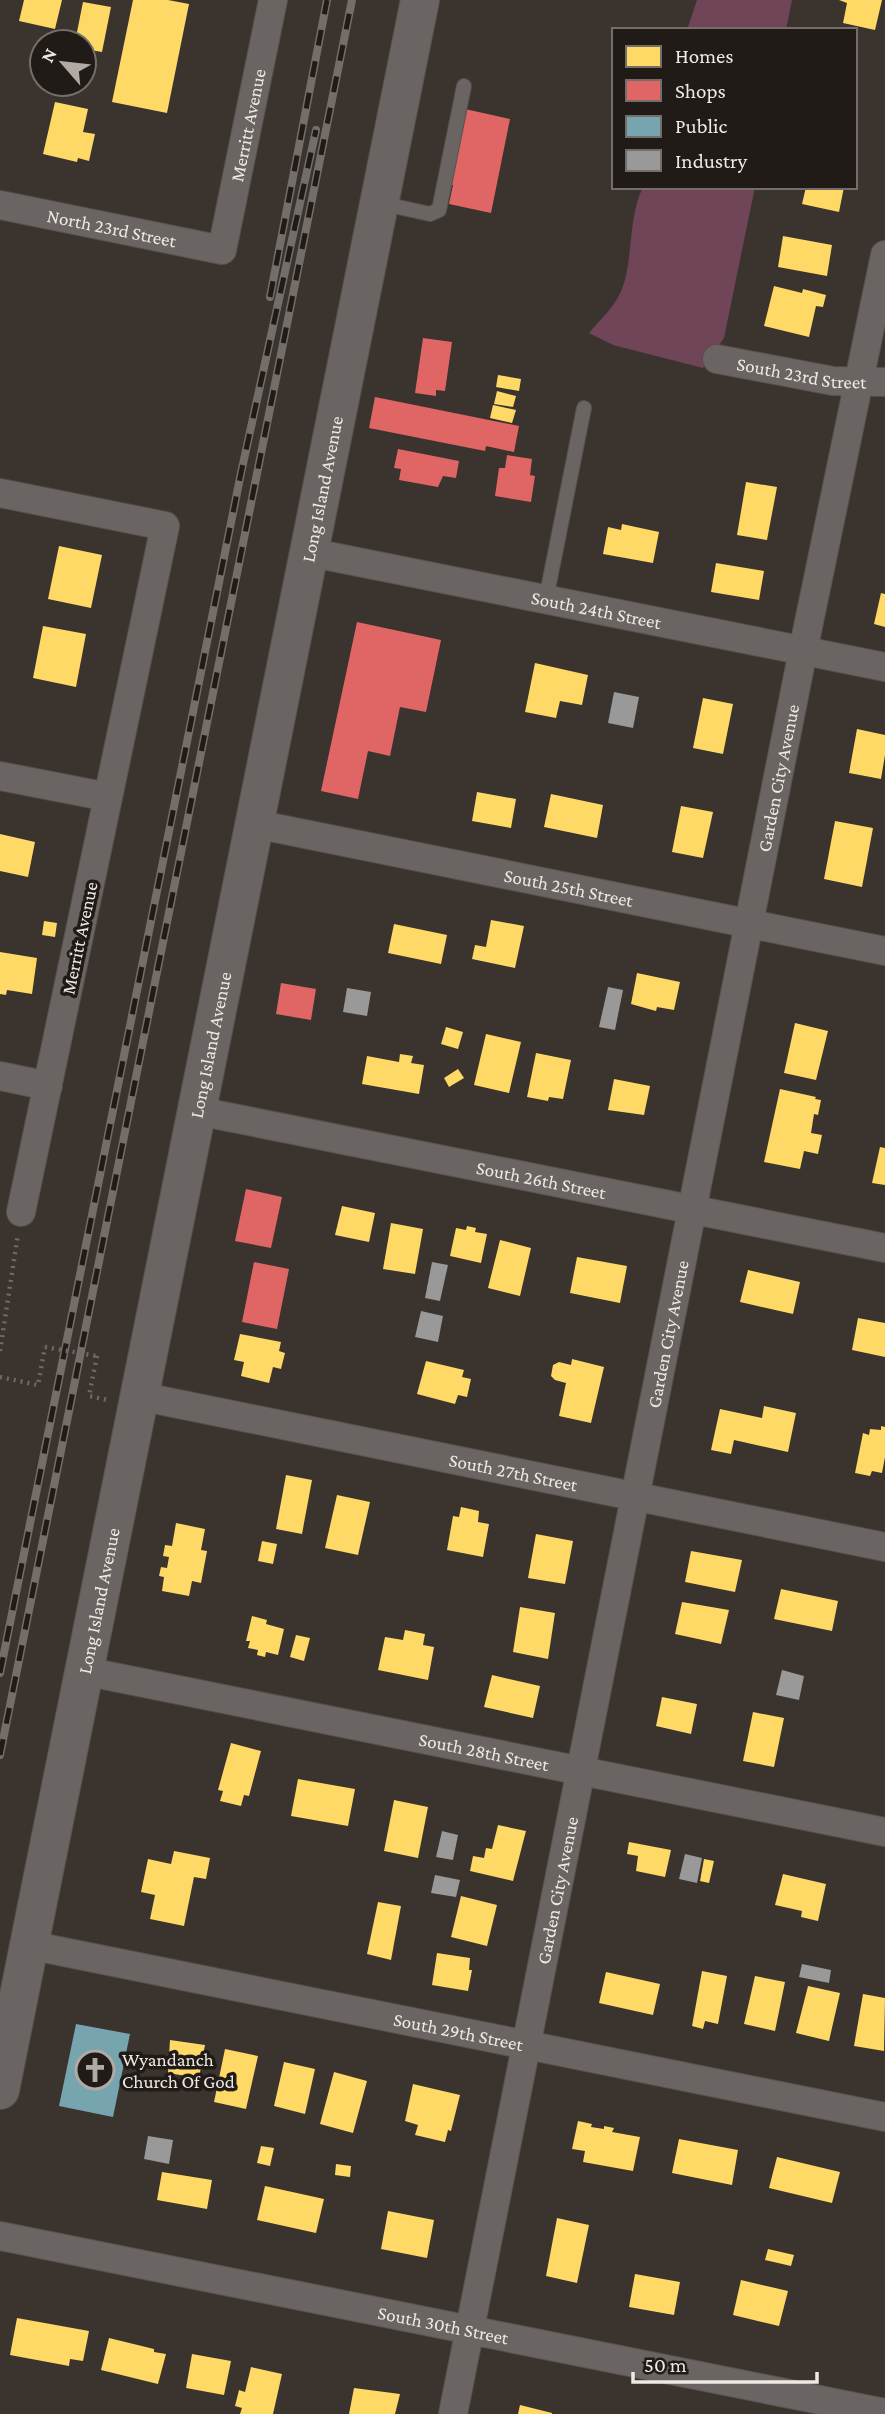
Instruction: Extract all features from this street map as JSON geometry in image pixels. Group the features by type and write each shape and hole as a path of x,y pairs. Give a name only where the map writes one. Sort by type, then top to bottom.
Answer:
{"street":[{"name":"Merritt Avenue","path":"222,250 273,0"},
{"name":"Long Island Avenue","path":"0,2090 84,1671 126,1398 198,1111 420,0"},
{"name":"North 23rd Street","path":"0,205 222,250"},
{"name":"Garden City Avenue","path":"453,2414 803,651 873,382 885,255"},
{"name":"South 23rd Street","path":"717,359 833,381 873,382"},
{"name":"Merritt Avenue","path":"0,493 165,526 22,1212"},
{"name":"South 24th Street","path":"308,551 885,667"},
{"path":"0,776 108,797"},
{"name":"South 25th Street","path":"255,824 885,951"},
{"path":"0,1076 48,1086"},
{"name":"South 26th Street","path":"198,1111 885,1248"},
{"name":"South 27th Street","path":"126,1398 885,1547"},
{"name":"South 28th Street","path":"84,1671 885,1832"},
{"name":"South 29th Street","path":"29,1945 885,2117"},
{"name":"South 30th Street","path":"0,2236 885,2413"}],"lane":[{"path":"379,203 430,214 439,210 464,86"},
{"path":"546,599 584,408"}],"path":[{"path":"0,1351 22,1212"},
{"path":"0,1377 38,1385 45,1347 97,1356 89,1396 126,1398"}],"shaded area":[{"path":"697,0 792,0 786,28 688,28"},
{"path":"642,189 755,189 724,338 703,368 613,345 589,333 614,303 623,287"}],"building: Homes":[{"path":"24,0 62,0 55,28 19,21"},
{"path":"133,0 168,0 189,4 167,113 112,102"},
{"path":"839,0 882,0 875,30 843,23 847,3"},
{"path":"83,2 111,7 102,52 98,51 98,28 78,28"},
{"path":"55,102 88,109 83,132 95,134 89,161 78,158 77,162 43,154"},
{"path":"806,189 844,189 839,212 802,204"},
{"path":"783,236 832,245 827,276 778,267"},
{"path":"774,286 802,293 803,289 826,295 823,307 816,306 809,337 764,326"},
{"path":"498,375 521,379 519,391 496,387"},
{"path":"497,391 516,396 513,407 494,404"},
{"path":"493,405 516,410 512,423 490,418"},
{"path":"746,482 777,487 767,540 737,535"},
{"path":"622,524 659,532 653,563 603,554 608,527 621,530"},
{"path":"59,546 102,555 91,608 48,599"},
{"path":"716,563 764,571 759,600 711,592"},
{"path":"881,593 885,594 885,627 874,624"},
{"path":"43,626 86,634 76,687 33,678"},
{"path":"535,663 588,675 582,705 560,701 556,718 525,712"},
{"path":"703,698 733,704 723,754 693,748"},
{"path":"857,729 885,735 881,779 849,773"},
{"path":"477,792 516,799 511,828 472,821"},
{"path":"551,794 603,805 597,838 544,827"},
{"path":"681,806 713,812 703,858 672,852"},
{"path":"835,821 873,828 862,887 824,879"},
{"path":"0,834 35,842 28,877 0,871"},
{"path":"491,920 524,926 515,968 472,959 475,945 486,947"},
{"path":"44,921 57,923 55,937 42,935"},
{"path":"394,924 447,935 441,964 388,953"},
{"path":"0,952 37,958 32,994 7,990 6,995 0,994"},
{"path":"637,973 680,982 674,1010 657,1007 656,1011 631,1004"},
{"path":"795,1023 828,1031 816,1080 784,1073"},
{"path":"446,1027 463,1032 458,1049 441,1044"},
{"path":"486,1034 521,1042 509,1093 474,1085"},
{"path":"536,1053 571,1060 563,1099 549,1097 548,1101 527,1097"},
{"path":"400,1054 413,1056 411,1063 424,1065 419,1094 362,1084 367,1056 399,1062"},
{"path":"458,1069 464,1078 449,1087 444,1078"},
{"path":"614,1079 650,1086 644,1115 608,1110"},
{"path":"780,1089 821,1100 818,1115 814,1114 811,1133 822,1135 818,1154 804,1151 800,1169 764,1162"},
{"path":"880,1147 885,1148 885,1185 872,1183"},
{"path":"342,1206 375,1213 369,1242 335,1235"},
{"path":"391,1223 423,1229 415,1274 383,1269"},
{"path":"467,1226 476,1228 475,1232 487,1234 481,1263 450,1256 456,1228 466,1230"},
{"path":"500,1240 531,1248 520,1296 488,1288"},
{"path":"577,1257 627,1266 620,1303 570,1293"},
{"path":"748,1270 800,1282 793,1314 740,1302"},
{"path":"858,1318 885,1323 885,1357 852,1350"},
{"path":"240,1334 281,1342 279,1351 285,1353 281,1369 273,1367 269,1383 241,1376 244,1362 234,1360"},
{"path":"572,1359 604,1367 591,1423 559,1416 566,1383 551,1376 553,1365 559,1362 571,1365"},
{"path":"426,1361 464,1370 462,1377 471,1379 467,1397 458,1395 455,1404 417,1394"},
{"path":"764,1406 796,1413 788,1452 734,1440 731,1454 711,1450 720,1409 762,1418"},
{"path":"881,1426 885,1427 882,1473 872,1471 870,1476 855,1473 863,1433 869,1435 870,1429 881,1430"},
{"path":"286,1475 312,1480 302,1534 276,1529"},
{"path":"337,1495 370,1502 358,1555 325,1548"},
{"path":"461,1507 479,1511 478,1522 489,1524 483,1557 447,1550 453,1516 459,1517"},
{"path":"176,1523 205,1529 201,1550 207,1551 201,1583 192,1581 189,1596 162,1591 164,1577 159,1576 161,1567 167,1568 169,1557 163,1556 165,1545 172,1546"},
{"path":"536,1534 573,1541 565,1584 528,1578"},
{"path":"262,1541 277,1544 273,1564 258,1561"},
{"path":"691,1551 742,1560 735,1592 685,1582"},
{"path":"781,1589 838,1601 832,1631 774,1619"},
{"path":"682,1602 729,1610 721,1644 675,1634"},
{"path":"520,1607 555,1613 548,1659 513,1652"},
{"path":"252,1616 267,1620 266,1624 284,1629 278,1655 266,1652 265,1657 257,1655 258,1650 248,1648 250,1641 246,1641"},
{"path":"405,1630 425,1634 423,1645 434,1647 428,1680 378,1670 385,1637 403,1640"},
{"path":"296,1635 310,1638 304,1661 290,1657"},
{"path":"492,1675 540,1686 533,1718 484,1707"},
{"path":"662,1697 697,1704 691,1734 656,1726"},
{"path":"753,1712 784,1718 774,1767 743,1761"},
{"path":"231,1743 261,1751 249,1796 244,1795 241,1806 220,1801 223,1791 218,1790"},
{"path":"298,1779 355,1789 348,1826 291,1816"},
{"path":"394,1800 428,1807 418,1858 384,1851"},
{"path":"498,1825 526,1831 513,1881 470,1871 473,1856 484,1858 486,1848 492,1849"},
{"path":"629,1842 671,1850 665,1877 636,1871 638,1856 627,1854"},
{"path":"174,1851 210,1858 206,1879 194,1877 184,1926 150,1919 155,1895 141,1892 148,1859 171,1864"},
{"path":"704,1859 714,1861 709,1883 700,1881"},
{"path":"783,1874 826,1884 818,1921 801,1917 802,1911 775,1905"},
{"path":"461,1896 497,1905 487,1946 451,1937"},
{"path":"378,1902 401,1906 391,1960 367,1954"},
{"path":"437,1953 470,1958 469,1970 472,1970 468,1991 432,1985"},
{"path":"702,1971 727,1976 718,2024 705,2021 703,2029 692,2026"},
{"path":"606,1972 660,1984 653,2015 599,2003"},
{"path":"755,1976 785,1982 775,2031 744,2024"},
{"path":"808,1986 840,1993 829,2041 796,2033"},
{"path":"863,1994 885,1998 884,2051 854,2046"},
{"path":"170,2040 205,2045 199,2078 168,2073"},
{"path":"225,2049 258,2056 246,2109 214,2102"},
{"path":"284,2062 315,2069 305,2114 274,2106"},
{"path":"334,2072 367,2081 353,2133 320,2124"},
{"path":"413,2084 460,2095 451,2131 448,2130 445,2142 415,2135 418,2125 405,2121"},
{"path":"578,2121 592,2124 591,2127 614,2128 612,2132 640,2137 633,2171 583,2162 585,2151 572,2149"},
{"path":"679,2139 738,2150 732,2185 672,2173"},
{"path":"261,2146 274,2148 270,2166 257,2163"},
{"path":"777,2157 840,2172 832,2203 769,2188"},
{"path":"336,2164 351,2166 350,2177 335,2175"},
{"path":"162,2172 212,2180 207,2209 157,2200"},
{"path":"265,2186 324,2199 316,2233 257,2220"},
{"path":"388,2211 434,2220 427,2258 381,2249"},
{"path":"557,2218 589,2225 577,2283 546,2276"},
{"path":"768,2249 794,2255 791,2266 765,2260"},
{"path":"635,2274 680,2282 674,2315 629,2307"},
{"path":"741,2280 788,2291 779,2326 733,2315"},
{"path":"17,2318 89,2331 83,2361 70,2359 69,2366 10,2355"},
{"path":"109,2338 166,2354 158,2384 101,2370"},
{"path":"192,2354 231,2361 224,2395 186,2388"},
{"path":"251,2367 282,2374 273,2414 240,2414 242,2408 235,2406 239,2390 245,2392"},
{"path":"354,2388 400,2394 395,2414 349,2414"},
{"path":"520,2405 552,2413 552,2414 518,2414"}],"building: Shops":[{"path":"465,109 510,119 491,213 449,204 453,185 450,185"},
{"path":"423,338 452,342 445,391 436,390 436,396 415,393"},
{"path":"375,397 519,426 514,452 486,446 485,451 369,428"},
{"path":"398,449 459,461 456,478 443,476 438,487 399,480 401,469 394,468"},
{"path":"507,455 532,459 530,475 535,476 531,502 495,496 499,468 505,468"},
{"path":"357,622 441,640 426,712 400,707 390,756 368,751 358,799 321,791"},
{"path":"281,983 316,989 311,1020 276,1014"},
{"path":"246,1189 282,1197 271,1248 235,1241"},
{"path":"254,1262 289,1269 277,1329 242,1322"}],"building: Public":[{"name":"Wyandanch Church Of God","path":"76,2024 130,2034 113,2117 59,2106"}],"building: Industry":[{"path":"614,692 639,697 633,728 608,723"},
{"path":"608,987 623,990 615,1030 599,1027"},
{"path":"347,988 371,992 367,1016 343,1012"},
{"path":"432,1262 448,1265 440,1301 425,1298"},
{"path":"421,1311 443,1316 438,1342 415,1337"},
{"path":"782,1670 804,1676 799,1700 776,1695"},
{"path":"442,1831 458,1835 453,1860 436,1857"},
{"path":"685,1854 702,1858 697,1883 679,1879"},
{"path":"435,1875 460,1880 456,1897 431,1893"},
{"path":"802,1964 831,1970 829,1983 799,1977"},
{"path":"148,2136 173,2140 169,2164 144,2159"}],"railway":[{"path":"270,297 327,0"},
{"path":"0,1755 352,0"},
{"path":"0,1673 241,473 316,130"}],"place":[{"name":"Wyandanch Church Of God","path":"95,2070"}]}
